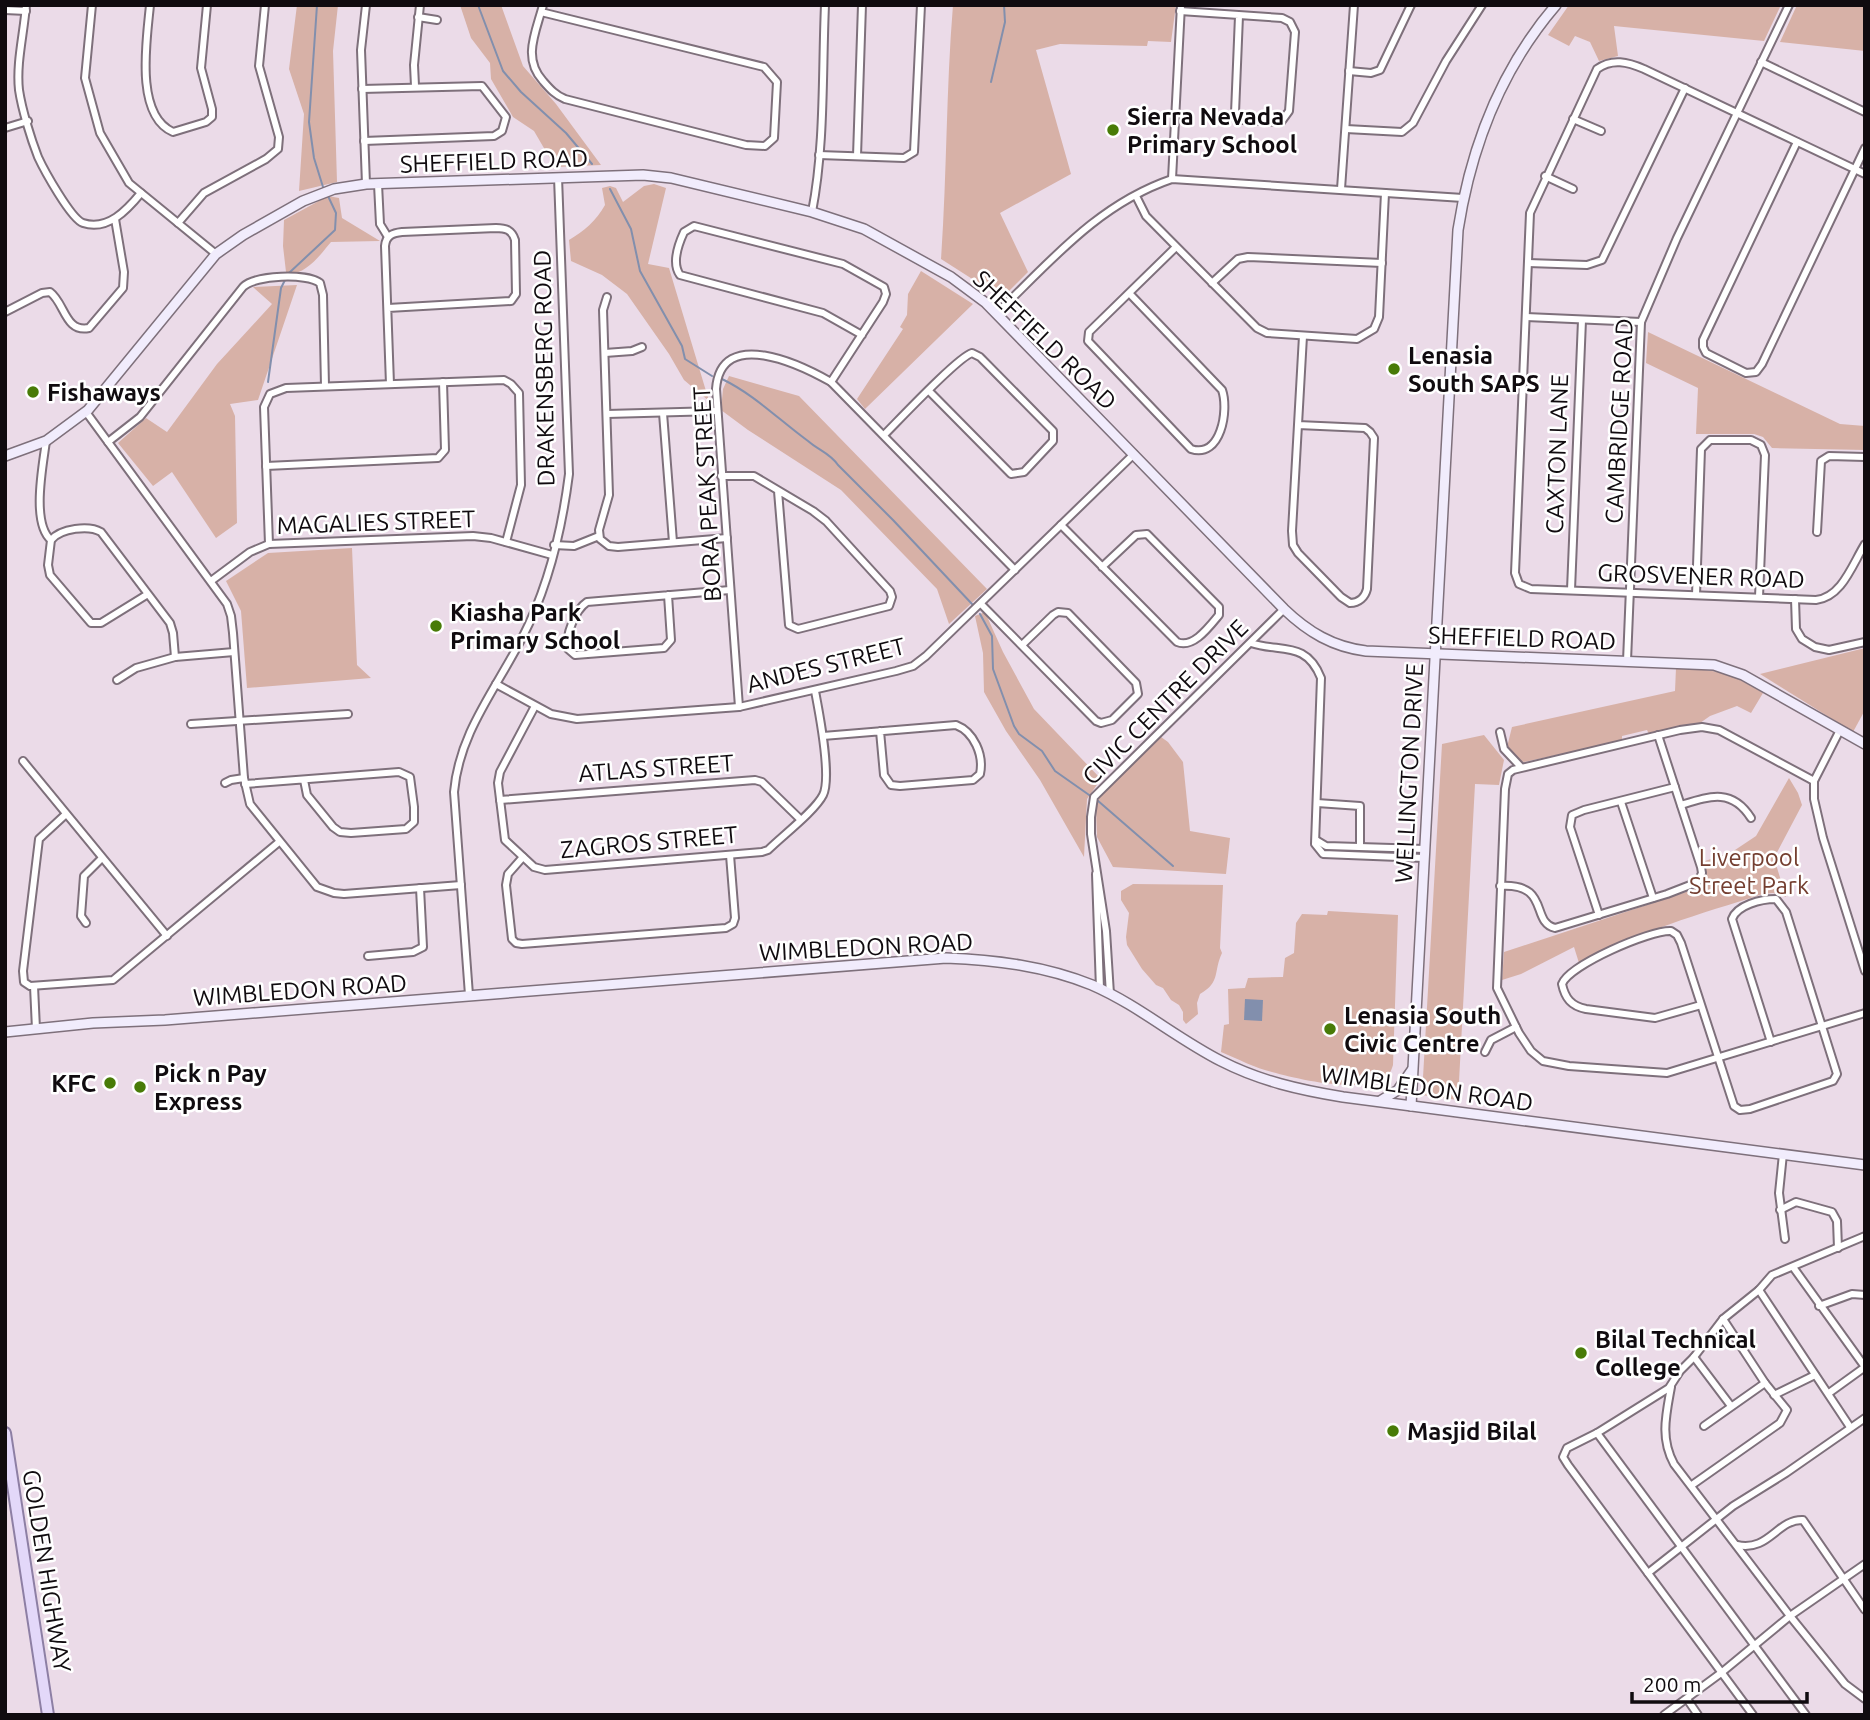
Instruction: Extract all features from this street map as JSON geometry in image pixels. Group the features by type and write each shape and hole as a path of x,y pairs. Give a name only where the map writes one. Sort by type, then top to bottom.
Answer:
{"main road":[{"name":"GOLDEN HIGHWAY","path":"5,1433 48,1715"}],"street":[{"path":"92,5 85,78 100,133 130,183 216,254"},
{"path":"150,5 145,79 157,116 163,126 173,132 206,122 212,115 201,68 207,5"},
{"path":"178,223 204,193 266,159 278,149 279,136 259,66 265,5"},
{"path":"366,5 361,50 366,184"},
{"path":"415,86 419,5"},
{"path":"812,212 817,187 825,5"},
{"path":"857,156 862,5"},
{"path":"819,155 904,158 912,155 915,149 921,5"},
{"path":"1341,190 1354,5"},
{"path":"1349,71 1371,73 1380,70 1411,5"},
{"path":"1346,129 1406,131 1482,5"},
{"name":"WELLINGTON DRIVE","path":"1411,1106 1456,252 1463,198 1478,143 1496,97 1527,43 1556,5"},
{"name":"CAMBRIDGE ROAD","path":"1626,661 1641,322 1667,260 1789,5"},
{"path":"5,10 26,8 19,84 39,159 75,217 87,223 115,219 124,213 141,193"},
{"path":"1172,179 1180,8 1239,16 1282,18 1290,22 1294,29 1289,111 1281,122 1243,120 1235,113 1239,16"},
{"path":"542,9 764,68 777,82 774,138 765,146 747,145 565,99 555,94 531,64 542,9"},
{"path":"418,17 437,20"},
{"path":"1761,62 1865,112"},
{"path":"1641,322 1526,317 1530,213 1597,69 1605,63 1632,64 1865,174"},
{"path":"362,89 482,86 506,117 502,131 486,138 364,141"},
{"path":"1528,263 1587,265 1602,260 1685,88"},
{"path":"1573,119 1601,131"},
{"path":"5,128 28,121"},
{"path":"1797,142 1703,340 1706,353 1751,374 1759,369 1865,148"},
{"name":"SHEFFIELD ROAD","path":"5,456 46,440 86,412 216,254 243,235 303,201 334,189 366,184 643,175 671,178 855,225 889,241 968,289 996,314 1284,609 1313,634 1335,644 1366,651 1689,663 1723,667 1743,675 1865,744"},
{"path":"1545,176 1573,189"},
{"name":"DRAKENSBERG ROAD","path":"469,996 454,792 457,765 464,742 533,615 565,506 569,474 558,177"},
{"path":"996,314 1098,217 1172,179 1463,198"},
{"path":"378,184 380,224 388,237"},
{"path":"1136,196 1143,212 1260,330 1267,333 1357,339 1374,329 1379,317 1385,193"},
{"path":"5,312 41,293 50,292 56,297 70,323 78,328 89,328 123,288 124,272 115,219"},
{"path":"831,382 863,335 883,302 886,294 884,287 843,264 694,226 684,232 676,263 676,270 680,275 826,314 863,335"},
{"path":"388,308 507,303 513,300 516,294 515,240 509,230 496,228 402,232 388,237 385,246 390,384"},
{"path":"1129,293 1222,390 1225,402 1222,429 1206,448 1199,451 1191,449 1088,343 1089,332 1176,247"},
{"path":"1212,283 1242,258 1382,263"},
{"path":"108,442 136,422 243,287 253,280 310,278 320,283 323,295 325,386"},
{"path":"607,297 603,310 609,495 600,536 603,542 610,546 727,538"},
{"name":"GROSVENER ROAD","path":"1526,317 1515,573 1523,587 1629,594 1816,600 1833,594 1865,544"},
{"name":"CAXTON LANE","path":"1571,590 1582,320"},
{"path":"1298,425 1365,428 1374,438 1367,589 1364,597 1357,601 1350,603 1341,597 1293,545 1298,425 1303,336"},
{"path":"605,353 632,351 642,347"},
{"name":"BORA PEAK STREET","path":"739,707 717,411 717,379 726,366 740,354 758,354 803,367 831,382 1015,570"},
{"path":"884,435 929,391 964,357 970,354 978,355 1053,431 1054,441 1024,472 1012,474 929,391"},
{"path":"269,544 264,407 270,394 280,389 325,386 504,380 513,385 519,393 521,485 506,542"},
{"path":"266,466 438,458 445,450 443,382"},
{"path":"607,414 717,411"},
{"path":"86,412 211,581 231,616 244,781 252,809 317,887 330,892 355,894 461,885"},
{"path":"663,413 673,542"},
{"path":"46,440 40,519 44,534 51,540"},
{"path":"1696,595 1702,449 1710,440 1751,440 1761,444 1765,455 1759,597"},
{"name":"ANDES STREET","path":"496,684 557,716 577,719 739,707 913,666 981,604 1134,454"},
{"path":"1817,532 1820,462 1829,456 1865,457"},
{"path":"722,476 754,476 827,521 890,591 892,597 889,606 801,629 794,629 789,625 778,491"},
{"path":"1061,525 1102,568 1180,644 1193,641 1219,615 1219,607 1147,534 1136,535 1102,568"},
{"path":"148,594 101,623 91,623 50,575 48,565 51,540 59,533 86,528 97,530 106,537 170,622 175,657"},
{"name":"MAGALIES STREET","path":"211,581 250,552 269,544 473,536 552,555"},
{"path":"554,545 574,546 600,536"},
{"path":"668,595 671,640 664,648 575,655 568,649 568,637 579,609 584,604 599,600 730,590"},
{"path":"1795,599 1796,629 1802,639 1815,647 1829,649 1865,642"},
{"path":"981,604 1099,723 1112,720 1138,694 1136,683 1068,614 1058,612 1053,615 1022,645"},
{"name":"CIVIC CENTRE DRIVE","path":"1100,989 1091,817 1094,797 1284,609"},
{"path":"1251,643 1297,650 1315,665 1320,674 1317,849 1323,854 1365,856 1424,854"},
{"path":"117,680 136,668 175,657 234,652"},
{"name":"ZAGROS STREET","path":"523,857 536,868 545,870 766,851 824,792 826,781 823,736 815,691"},
{"path":"536,706 500,772 505,841 523,857 508,874 506,886 512,939 516,943 726,928 733,924 735,918 730,855"},
{"path":"191,724 348,714"},
{"path":"823,736 880,731 960,726 967,730 981,756 980,774 973,780 891,785 884,775 880,731"},
{"path":"1814,781 1712,728 1691,727 1520,766 1508,774 1500,886 1496,982 1498,992 1516,1027 1537,1057 1543,1061 1562,1065 1667,1073 1865,1013"},
{"path":"1840,730 1814,781 1816,815 1865,971"},
{"path":"1500,732 1504,749 1520,766"},
{"path":"1500,886 1515,886 1530,892 1551,928 1560,928 1693,885 1701,878 1701,867 1658,735"},
{"path":"23,761 167,936"},
{"path":"226,783 231,780 304,779 399,772 407,774 411,781 414,822 406,829 351,834 340,832 307,795 304,779"},
{"name":"ATLAS STREET","path":"500,800 755,780 762,782 800,819"},
{"path":"1599,915 1569,821 1572,815 1675,787"},
{"path":"1681,805 1721,796 1744,808 1751,818"},
{"path":"1621,802 1653,898"},
{"path":"1317,803 1359,805 1365,856"},
{"path":"66,814 39,839 23,978 26,985 113,980 279,842"},
{"path":"1316,840 1326,846 1362,846 1424,854"},
{"path":"86,923 81,916 84,876 102,858"},
{"name":"CIVIC CENTRE DRIVE","path":"1096,873 1101,886 1105,920 1110,994"},
{"path":"368,956 413,953 423,947 420,888"},
{"path":"1700,1005 1655,1018 1597,1011 1573,1005 1564,993 1562,984 1565,977 1572,972 1612,951 1649,935 1671,930 1679,939 1734,1106 1745,1110 1835,1079 1837,1074 1823,1026 1784,907 1776,899 1767,899 1738,909 1732,919 1770,1042"},
{"name":"WIMBLEDON ROAD","path":"5,1032 946,958 991,960 1067,976 1100,989 1203,1051 1252,1075 1307,1091 1865,1164"},
{"path":"34,986 36,1030"},
{"path":"1485,1052 1491,1040 1516,1027"},
{"path":"1379,1101 1402,1086 1413,1068"},
{"path":"1783,1154 1779,1181 1785,1239"},
{"path":"1780,1210 1796,1202 1832,1212 1837,1221 1838,1248"},
{"path":"1865,1236 1772,1275 1759,1290 1723,1320 1680,1371 1671,1386 1664,1426 1666,1447 1674,1464 1845,1684 1865,1699"},
{"path":"1793,1267 1865,1367 1829,1393"},
{"path":"1759,1290 1850,1427"},
{"path":"1819,1306 1852,1294 1865,1295"},
{"path":"1692,1485 1742,1452 1783,1420 1787,1410 1765,1383 1723,1320"},
{"path":"1694,1357 1731,1406"},
{"path":"1774,1395 1815,1375"},
{"path":"1704,1426 1765,1383"},
{"path":"1671,1386 1597,1433 1573,1444 1563,1457 1753,1715"},
{"path":"1648,1573 1733,1506 1865,1418"},
{"path":"1597,1433 1805,1714"},
{"path":"1737,1545 1755,1546 1800,1519 1807,1523 1865,1610"},
{"path":"1664,1715 1721,1674 1790,1616 1865,1564"},
{"path":"1687,1699 1699,1715"}],"green space":[{"path":"297,5 338,5 333,51 337,182 299,191 304,114 289,69"},
{"path":"460,5 501,5 523,66 556,104 601,165 555,167 534,131 513,117 491,79 490,63 471,38"},
{"path":"953,5 1176,5 1171,42 1148,41 1147,46 1060,44 1036,50 1071,174 1000,213 1028,272 1002,298 941,259"},
{"path":"1569,5 1781,5 1764,41 1614,26 1618,56 1599,61 1590,42 1575,36 1569,46 1548,35"},
{"path":"1797,5 1865,5 1865,51 1780,42"},
{"path":"654,184 666,188 648,264 669,268 709,401 684,380 627,294 602,275 571,261 569,240 589,225 605,205 602,188 616,188 623,202 644,186"},
{"path":"328,196 339,198 342,218 380,241 331,242 307,267 288,274 283,246 284,220"},
{"path":"921,271 973,304 865,409 857,399 903,329 900,327 907,315 908,294"},
{"path":"297,285 258,400 230,404 235,416 237,523 216,538 172,472 153,486 118,443 146,418 167,432 217,364 272,304 253,287"},
{"path":"1648,332 1840,424 1865,426 1865,450 1772,448 1763,437 1754,434 1696,434 1698,388 1646,363"},
{"path":"729,376 799,396 987,589 949,624 937,589 841,490 721,410 723,389"},
{"path":"352,548 357,665 371,678 247,688 241,611 226,581 268,553"},
{"path":"985,612 1034,709 1101,779 1087,799 1084,857 1040,780 1006,731 984,692 983,653 975,616"},
{"path":"1865,648 1865,710 1853,732 1760,674"},
{"path":"1676,668 1722,673 1763,693 1751,713 1737,706 1710,716 1700,723 1649,734 1647,730 1622,736 1622,741 1524,762 1507,747 1512,727 1675,691"},
{"path":"1484,735 1504,760 1499,785 1475,784 1458,1100 1422,1095 1442,744"},
{"path":"1161,737 1183,762 1190,831 1230,838 1226,874 1113,867 1097,837 1096,810 1100,795"},
{"name":"Liverpool Street Park","path":"1789,778 1802,805 1774,858 1786,897 1773,893 1763,894 1646,933 1579,963 1574,947 1521,974 1502,980 1504,952 1695,889 1704,877 1702,862 1732,852 1756,836"},
{"path":"1133,884 1223,885 1222,953 1214,981 1200,994 1198,1014 1186,1024 1179,1005 1142,969 1127,945 1129,913 1121,900 1121,891"},
{"path":"1328,911 1398,915 1393,1065 1385,1078 1369,1084 1341,1085 1311,1081 1253,1066 1221,1052 1224,1025 1229,1024 1228,989 1245,988 1248,978 1283,977 1285,958 1294,953 1296,923 1302,914 1327,915"}],"water":[{"path":"1245,999 1263,1000 1262,1021 1244,1020"}],"waterway":[{"path":"317,5 309,122 314,158 323,187"},
{"path":"478,5 503,71 521,92 566,133 592,164"},
{"path":"991,82 1005,22 1004,5"},
{"path":"610,189 631,229 640,271 682,346 685,359 712,376"},
{"path":"289,273 335,230 336,213 328,196"},
{"path":"268,382 281,288 285,280"},
{"path":"722,379 756,400 831,457 972,604"},
{"path":"980,614 992,636 993,669 1014,726 1019,734 1042,751 1055,771 1092,797"},
{"path":"1097,800 1173,866"}],"place":[{"name":"Sierra Nevada Primary School","path":"1113,130"},
{"name":"Lenasia South SAPS","path":"1394,369"},
{"name":"Fishaways","path":"33,392"},
{"name":"Kiasha Park Primary School","path":"436,626"},
{"name":"Lenasia South Civic Centre","path":"1330,1029"},
{"name":"KFC","path":"110,1083"},
{"name":"Pick n Pay Express","path":"140,1087"},
{"name":"Bilal Technical College","path":"1581,1353"},
{"name":"Masjid Bilal","path":"1393,1431"}]}
